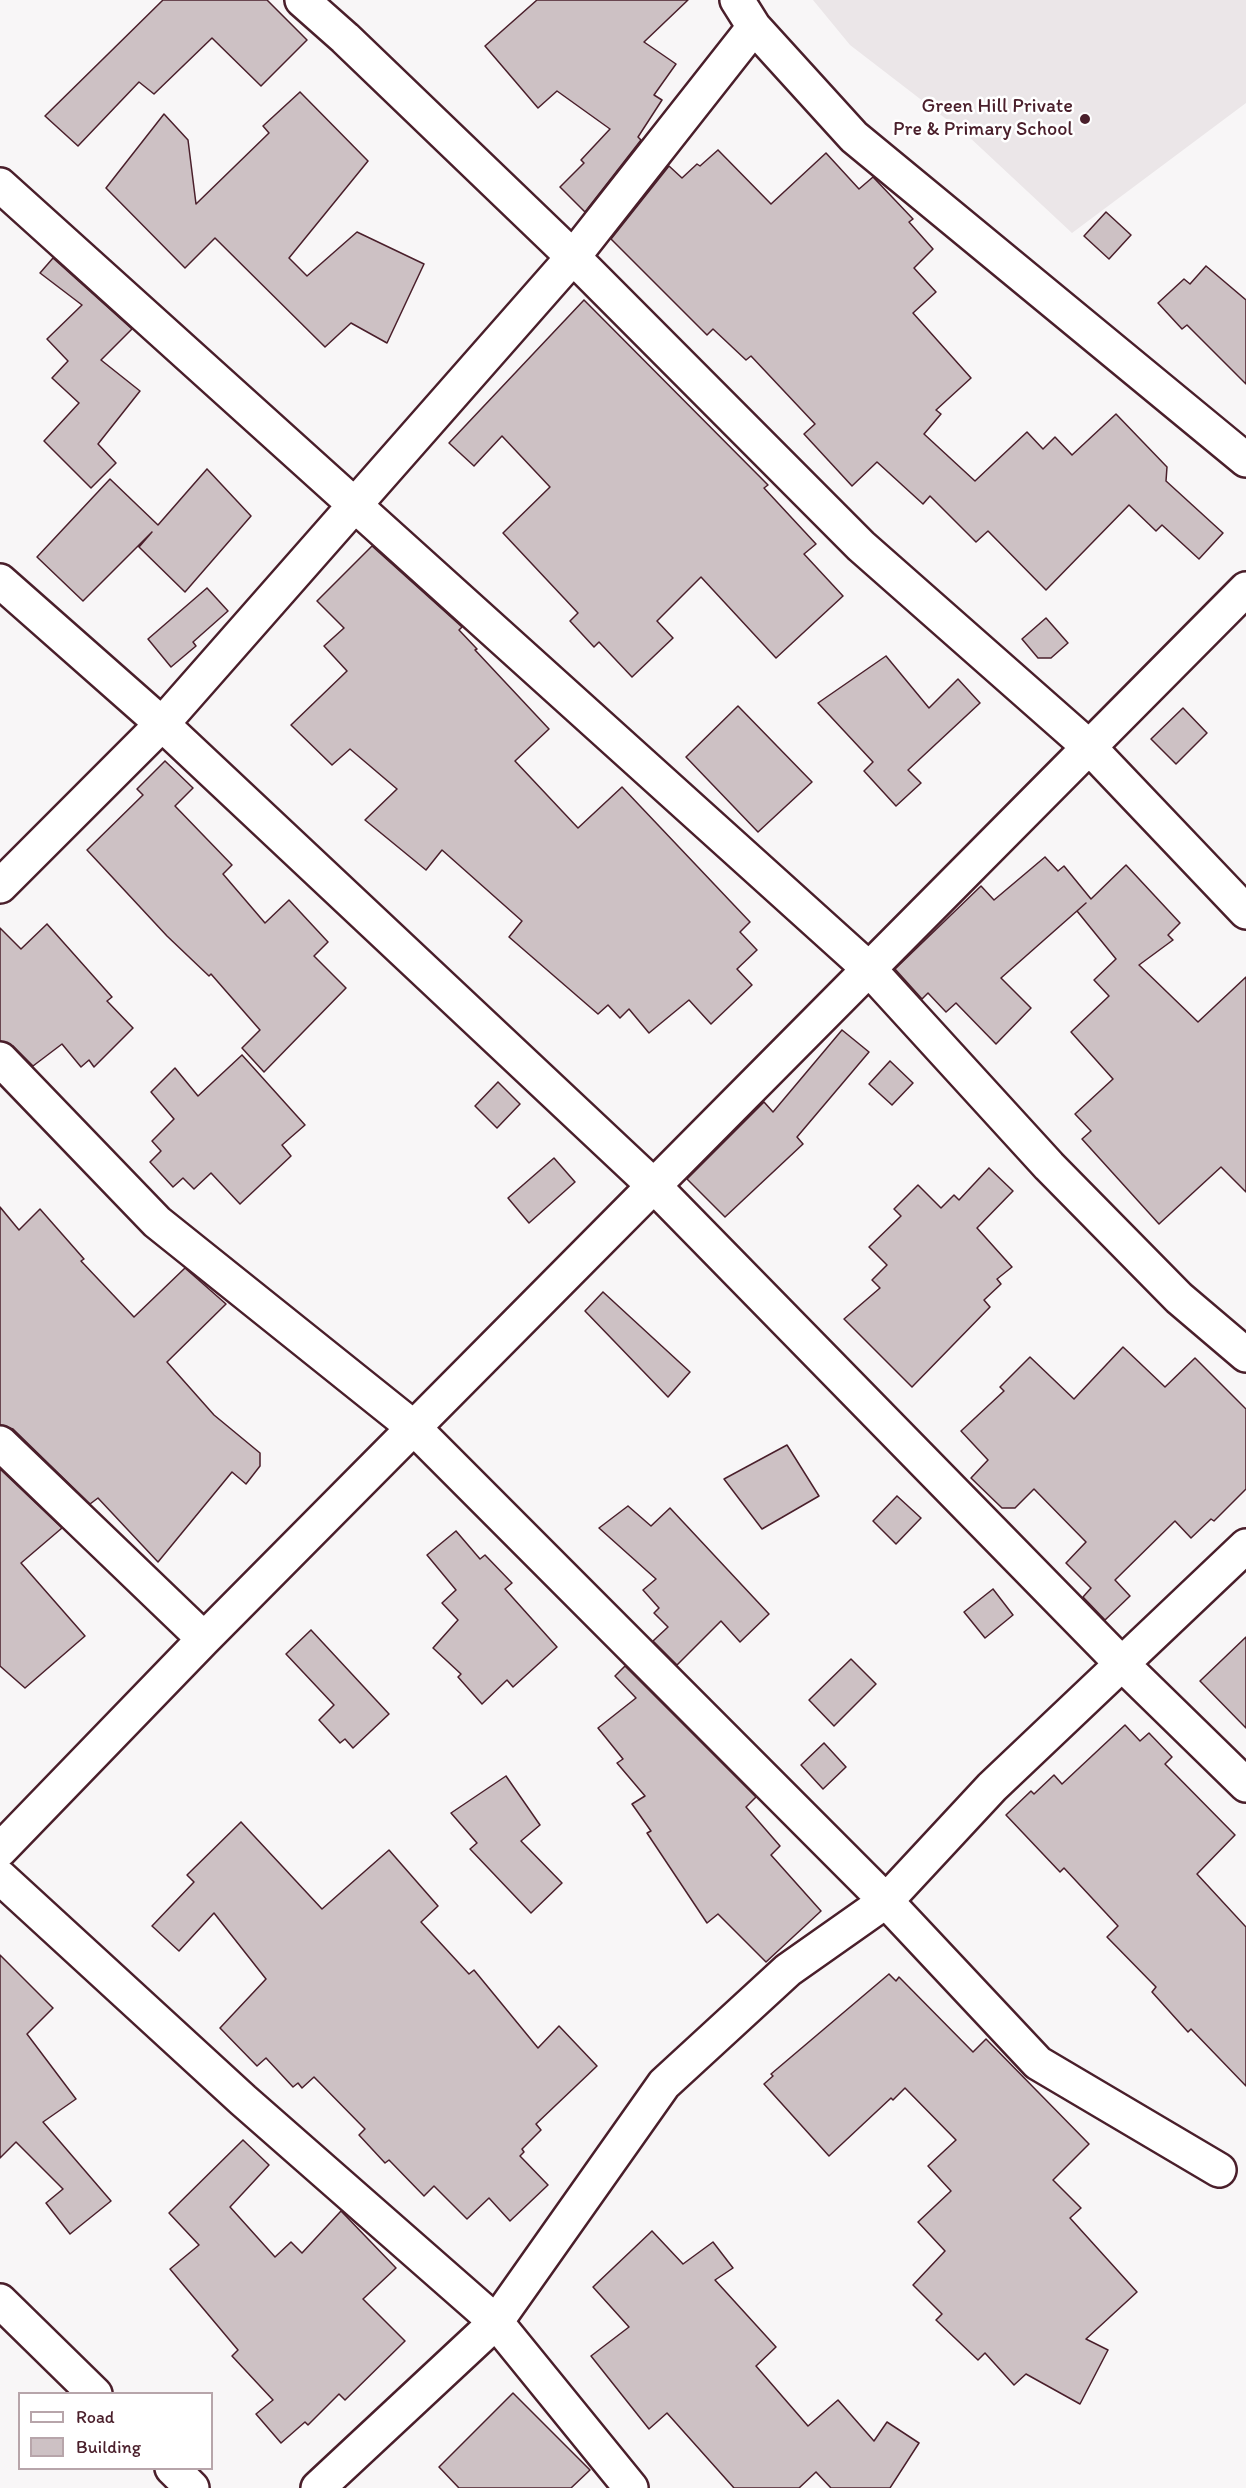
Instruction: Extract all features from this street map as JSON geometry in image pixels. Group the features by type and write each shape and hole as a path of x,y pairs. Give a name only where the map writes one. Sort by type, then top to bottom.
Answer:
{"street":[{"path":"303,0 573,257 861,546 1089,747 1246,912"},
{"path":"0,886 162,724 573,257 746,13 854,137 1246,460"},
{"path":"0,185 869,969 1049,1166 1179,1298 1246,1355"},
{"path":"0,581 162,724 654,1186 1121,1663 1246,1785"},
{"path":"0,1850 413,1427 1246,589"},
{"path":"0,1059 157,1222 413,1427 886,1900 1038,2063 1219,2169"},
{"path":"0,1443 204,1639"},
{"path":"318,2488 496,2322 664,2084 788,1970 886,1900 992,1787 1246,1546"},
{"path":"0,1877 243,2100 496,2322 631,2488"},
{"path":"0,2301 93,2392"},
{"path":"173,2470 192,2488"}],"shaded area":[{"name":"Green Hill Private Pre & Primary School","path":"813,0 1246,0 1246,103 1072,233 967,135 850,45"}],"building":[{"path":"163,0 267,0 307,40 261,86 212,38 154,94 139,82 78,146 45,116"},
{"path":"537,0 688,0 644,42 676,64 654,95 662,100 638,137 641,140 585,212 560,187 584,163 581,160 610,129 557,91 538,108 485,46"},
{"path":"300,92 368,161 289,258 307,276 357,232 424,264 387,343 351,323 325,347 215,238 185,268 106,188 164,114 188,140 196,204 269,133 263,126"},
{"path":"718,150 771,204 826,153 859,189 873,177 913,219 909,222 933,249 914,268 936,292 913,313 971,378 936,410 941,414 924,434 975,481 1027,432 1043,449 1055,437 1072,455 1116,414 1167,467 1166,481 1223,533 1199,559 1162,525 1156,531 1129,505 1046,590 988,531 976,542 930,496 923,504 877,462 852,486 804,434 815,424 751,356 746,360 713,329 707,335 611,239 669,166 682,178 697,164 700,166"},
{"path":"1106,212 1131,235 1109,259 1084,236"},
{"path":"53,258 132,329 101,360 140,391 98,444 116,463 91,488 44,441 79,403 52,378 68,361 47,339 82,305 40,273"},
{"path":"1206,266 1246,300 1246,384 1187,325 1182,329 1158,303 1184,279 1190,284"},
{"path":"584,300 768,485 764,488 816,544 804,554 843,596 776,658 701,577 657,621 673,638 632,677 599,642 594,647 570,621 578,613 503,533 550,487 502,436 474,466 449,443"},
{"path":"207,469 251,516 185,592 139,547 152,532 83,601 37,557 110,479 158,525"},
{"path":"372,546 462,627 459,630 477,649 475,650 549,729 515,761 578,828 622,787 750,922 740,932 757,950 737,969 752,985 711,1024 689,1000 649,1033 629,1009 620,1018 608,1005 598,1014 509,937 522,921 442,850 426,870 365,820 397,789 350,749 332,765 291,725 347,671 324,646 344,628 317,601"},
{"path":"207,588 228,611 193,642 196,646 171,667 148,639"},
{"path":"1046,618 1068,643 1051,658 1038,658 1022,639"},
{"path":"886,656 929,708 958,679 980,703 908,770 921,783 896,806 864,771 873,762 818,703"},
{"path":"738,706 812,782 758,832 686,757"},
{"path":"1183,708 1207,733 1176,764 1151,739"},
{"path":"165,761 193,788 175,806 232,865 223,874 265,923 289,900 328,942 314,956 346,988 264,1072 242,1048 260,1030 211,974 209,976 167,936 87,850 143,795 137,789"},
{"path":"1045,857 1058,871 1064,866 1091,899 1126,865 1180,923 1168,935 1173,940 1139,965 1198,1022 1246,977 1246,1192 1221,1167 1159,1224 1082,1139 1091,1131 1075,1114 1113,1079 1071,1032 1109,996 1094,980 1116,959 1077,911 1086,903 1001,978 1031,1008 996,1044 956,1003 946,1012 928,993 922,999 895,969 981,886 994,900"},
{"path":"47,924 112,997 107,1001 133,1028 94,1067 89,1060 81,1067 62,1044 33,1066 13,1046 0,1041 0,928 21,949"},
{"path":"842,1030 869,1052 797,1137 803,1144 725,1217 687,1179 764,1102 773,1112"},
{"path":"242,1055 305,1125 282,1145 291,1156 240,1204 211,1173 194,1189 183,1178 173,1187 150,1162 161,1151 152,1141 174,1119 151,1092 175,1068 198,1096"},
{"path":"890,1061 913,1083 892,1105 869,1084"},
{"path":"498,1082 520,1104 497,1128 475,1106"},
{"path":"554,1158 575,1182 529,1223 508,1198"},
{"path":"989,1168 1013,1191 977,1228 1012,1267 997,1279 1001,1284 984,1300 990,1307 912,1387 844,1319 880,1288 872,1280 887,1265 869,1247 901,1216 894,1209 918,1185 941,1208 954,1195 959,1200"},
{"path":"0,1207 19,1230 40,1209 84,1259 81,1261 134,1317 185,1268 226,1304 167,1362 214,1415 260,1453 260,1466 246,1484 232,1472 158,1562 98,1498 90,1504 13,1429 0,1425"},
{"path":"603,1292 690,1372 668,1397 585,1311"},
{"path":"1123,1347 1165,1387 1195,1358 1246,1409 1246,1489 1214,1521 1211,1519 1191,1538 1175,1521 1115,1580 1130,1596 1105,1620 1083,1597 1091,1588 1066,1563 1086,1542 1034,1489 1015,1508 1002,1508 971,1478 988,1460 961,1431 1004,1391 1000,1387 1030,1357 1074,1399"},
{"path":"787,1445 819,1496 762,1529 724,1479"},
{"path":"0,1469 62,1528 21,1563 85,1636 25,1688 0,1666"},
{"path":"897,1496 921,1518 896,1544 873,1521"},
{"path":"628,1506 651,1526 670,1508 769,1614 740,1642 721,1621 677,1665 653,1641 668,1627 654,1613 659,1608 643,1590 656,1579 599,1528"},
{"path":"456,1531 480,1559 485,1555 512,1583 505,1589 557,1647 513,1687 507,1680 482,1704 458,1677 461,1674 433,1648 458,1620 442,1603 456,1590 427,1555"},
{"path":"993,1589 1013,1615 985,1638 964,1612"},
{"path":"311,1630 389,1714 353,1748 345,1739 340,1743 319,1720 334,1705 286,1654"},
{"path":"1246,1637 1246,1728 1200,1681"},
{"path":"851,1659 876,1684 834,1726 809,1700"},
{"path":"625,1666 756,1797 746,1807 780,1846 771,1855 821,1911 766,1962 718,1914 707,1923 647,1833 651,1831 632,1804 645,1796 617,1763 623,1759 598,1728 636,1698 615,1676"},
{"path":"1125,1725 1140,1741 1149,1733 1172,1757 1165,1764 1235,1835 1197,1874 1246,1927 1246,2086 1191,2029 1188,2032 1152,1992 1156,1987 1107,1937 1118,1926 1064,1868 1060,1872 1006,1815 1031,1791 1034,1794 1054,1775 1062,1784"},
{"path":"824,1743 846,1767 823,1789 801,1765"},
{"path":"506,1776 540,1825 521,1841 562,1883 531,1913 470,1849 477,1843 451,1813"},
{"path":"241,1822 322,1909 389,1850 438,1906 421,1922 469,1974 474,1970 538,2048 559,2026 597,2066 536,2124 541,2130 522,2149 524,2152 520,2156 548,2185 510,2221 489,2198 467,2219 434,2186 424,2196 389,2160 385,2163 359,2135 365,2129 314,2077 302,2088 298,2083 293,2087 266,2058 257,2066 220,2028 266,1979 214,1913 179,1951 152,1926 194,1882 187,1875"},
{"path":"0,1955 53,2008 27,2034 76,2099 43,2122 111,2201 70,2234 46,2203 63,2189 16,2142 0,2158"},
{"path":"889,1974 896,1981 899,1977 973,2052 986,2039 1089,2144 1053,2180 1081,2208 1070,2218 1137,2292 1086,2339 1108,2350 1080,2404 1026,2374 1014,2385 985,2353 978,2360 936,2320 942,2314 913,2285 945,2251 918,2222 951,2191 928,2166 956,2140 905,2088 893,2100 891,2098 829,2156 764,2084 773,2076 771,2074"},
{"path":"243,2140 269,2165 230,2207 275,2257 291,2242 302,2253 341,2211 396,2268 363,2299 405,2341 345,2400 339,2394 308,2425 305,2422 281,2443 256,2414 273,2400 232,2356 238,2350 170,2269 199,2245 169,2213"},
{"path":"652,2231 683,2264 713,2242 733,2268 715,2280 776,2347 756,2366 808,2426 838,2400 874,2441 887,2422 919,2443 890,2488 831,2488 816,2472 799,2488 734,2488 667,2413 649,2429 591,2356 629,2327 593,2287"},
{"path":"513,2393 590,2470 571,2488 459,2488 439,2467"}],"place":[{"name":"Green Hill Private Pre & Primary School","path":"1085,119"}]}
